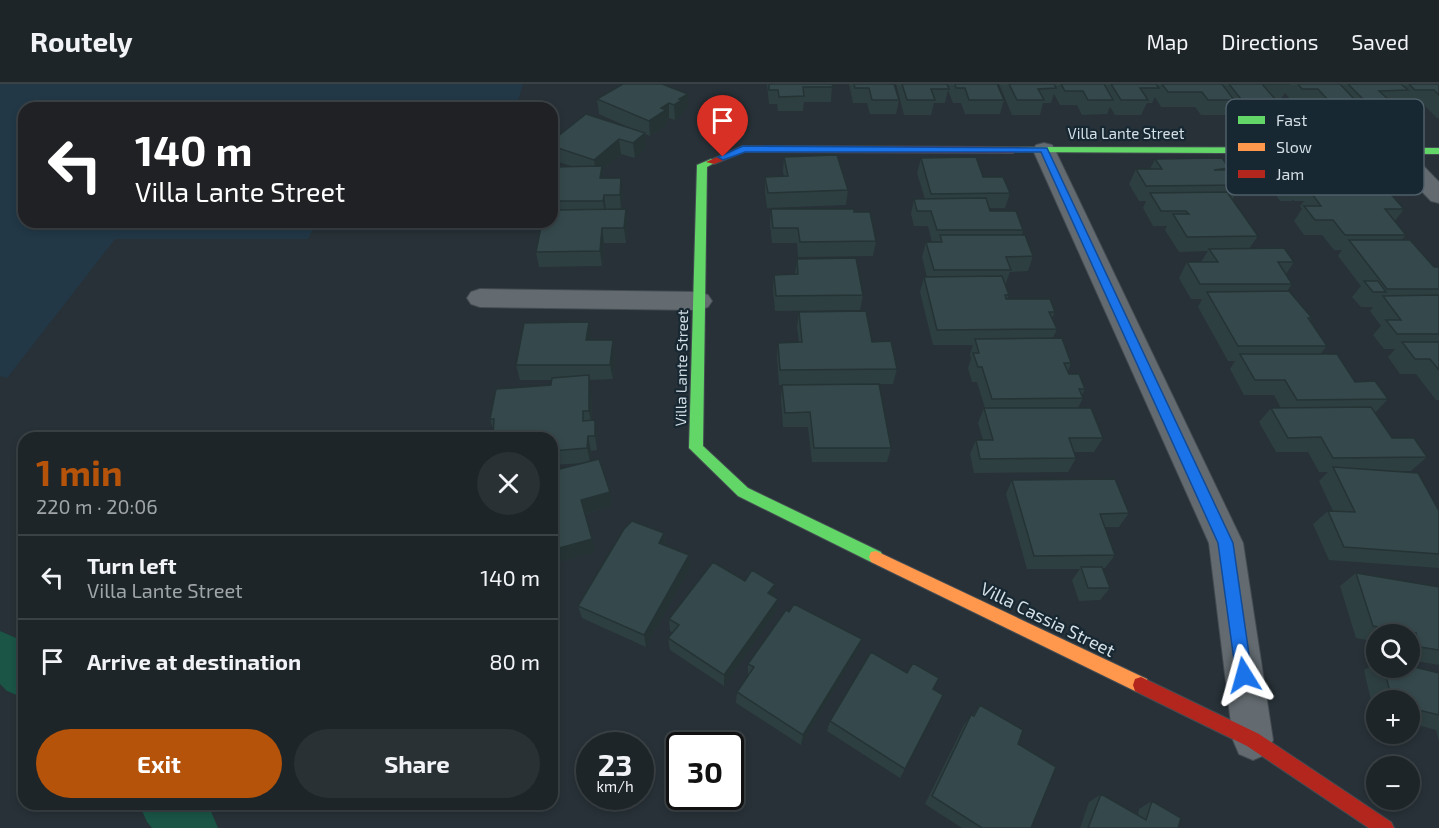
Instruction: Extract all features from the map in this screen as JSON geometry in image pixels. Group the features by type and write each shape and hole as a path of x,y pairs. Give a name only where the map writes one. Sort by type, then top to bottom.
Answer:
{"street":[{"name":"Villa Lante Street","path":"696,448 702,165 743,149 1226,151"},
{"path":"1044,150 1226,543 1253,741"},
{"path":"1424,180 1439,196"},
{"path":"480,298 699,300"},
{"name":"Villa Cassia Street","path":"696,448 743,492 1253,741 1385,828"}],"shaded area":[{"path":"0,84 523,84 518,102 18,102 18,228 314,228 308,239 115,239 7,378 0,376"}],"building":[{"path":"623,84 662,84 688,94 674,105 669,103 661,108 666,110 649,121 597,99"},
{"path":"769,84 832,84 833,87 803,87 804,96 779,97 778,90 769,90"},
{"path":"854,84 894,84 899,100 872,100 869,88 855,88"},
{"path":"902,84 947,84 949,89 931,89 935,100 907,100"},
{"path":"955,84 997,84 1004,100 969,100 965,88 956,88"},
{"path":"1009,84 1054,84 1056,88 1038,89 1044,100 1017,100"},
{"path":"1061,84 1104,84 1113,100 1088,100 1083,91 1065,91"},
{"path":"1111,84 1156,84 1159,88 1140,88 1148,100 1121,100"},
{"path":"1162,84 1222,84 1233,99 1208,100 1202,92 1168,92"},
{"path":"1229,84 1262,84 1275,99 1241,99"},
{"path":"1298,84 1340,84 1354,99 1327,99 1318,89 1302,89"},
{"path":"1348,84 1401,84 1408,90 1379,91 1388,99 1363,99"},
{"path":"1409,84 1439,84 1439,95 1434,90 1415,90"},
{"path":"586,114 645,133 633,143 619,139 594,160 558,148 558,136"},
{"path":"837,155 848,190 768,193 765,177 788,176 784,157"},
{"path":"976,157 983,177 1003,177 1010,193 931,194 921,158"},
{"path":"1222,158 1226,168 1214,170 1226,170 1226,185 1146,186 1136,169 1162,169 1155,159"},
{"path":"602,166 600,178 621,178 620,195 604,195 603,201 558,201 558,167"},
{"path":"1226,192 1258,236 1187,237 1173,214 1189,214 1186,211 1161,211 1150,193"},
{"path":"1313,195 1392,195 1404,209 1385,209 1406,235 1345,235 1333,220 1315,220 1304,206 1321,206"},
{"path":"986,198 990,211 1016,211 1023,230 937,230 931,211 917,211 914,199"},
{"path":"626,209 624,228 602,228 600,251 536,252 541,228 558,228 558,210"},
{"path":"771,209 854,209 854,212 870,212 876,241 800,242 798,228 773,228"},
{"path":"940,235 1025,235 1033,256 1006,257 1011,270 934,270 926,242 942,242"},
{"path":"1349,240 1410,240 1434,267 1439,267 1439,289 1387,289"},
{"path":"1284,248 1294,262 1278,262 1292,284 1200,284 1187,262 1218,262 1209,249"},
{"path":"856,258 863,295 776,296 774,275 798,274 797,259"},
{"path":"1002,276 1009,295 1005,295 1006,299 1050,299 1055,312 1049,312 1057,329 937,330 924,277"},
{"path":"1364,281 1378,281 1386,292 1373,292"},
{"path":"1289,291 1312,318 1308,318 1327,346 1238,346 1207,292"},
{"path":"1439,295 1439,334 1397,334 1386,320 1401,320 1383,296"},
{"path":"866,311 872,342 891,341 897,369 780,370 778,343 802,342 799,312"},
{"path":"589,322 586,340 613,340 610,365 516,365 524,323"},
{"path":"1062,338 1071,363 1064,363 1069,374 1079,374 1085,389 1079,389 1083,398 992,399 982,367 978,367 973,353 979,353 975,339"},
{"path":"1402,342 1439,342 1439,370 1430,359 1415,359"},
{"path":"1240,354 1337,354 1355,382 1375,381 1388,399 1297,400 1285,380 1255,380"},
{"path":"589,375 589,411 583,411 583,421 595,420 595,436 588,436 587,448 558,450 558,432 493,432 494,419 490,419 496,389 551,385 552,378"},
{"path":"879,384 891,448 814,448 810,412 785,413 782,385"},
{"path":"1371,407 1392,438 1414,438 1427,457 1333,458 1321,437 1288,438 1271,408"},
{"path":"984,408 1091,408 1103,438 1069,438 1076,458 980,459 976,440 993,440"},
{"path":"599,459 610,492 581,500 592,539 558,548 558,469"},
{"path":"1333,467 1418,473 1439,511 1439,554 1344,547 1328,511 1355,512"},
{"path":"1115,479 1129,513 1100,514 1115,555 1034,556 1012,480"},
{"path":"632,521 664,533 659,543 689,555 644,635 578,606 624,529"},
{"path":"713,562 745,581 752,570 775,584 768,593 778,599 724,675 668,638 679,625 669,619"},
{"path":"1081,567 1102,567 1110,588 1088,588"},
{"path":"1356,573 1439,587 1439,650 1420,647 1420,624 1372,624"},
{"path":"794,604 862,639 803,735 737,692 754,667 748,664 786,610 789,612"},
{"path":"871,652 907,673 913,663 939,678 933,689 943,695 905,769 830,721"},
{"path":"1420,668 1439,673 1439,715 1420,710 1420,690 1390,690 1386,678 1420,678"},
{"path":"980,705 1023,730 1018,744 1056,767 1031,828 982,828 932,796 971,715 974,716"},
{"path":"1101,794 1146,820 1152,801 1181,818 1178,828 1088,828"}],"waterway":[{"path":"0,653 18,670"},
{"path":"172,810 191,828"}],"traffic: fast":[{"path":"1013,150 1226,150"},
{"path":"1424,151 1439,151"},
{"path":"711,162 702,165 696,448 743,492 876,557"}],"traffic: slow":[{"path":"876,557 1141,685"}],"traffic: jam":[{"path":"711,162 743,149 1013,150"},
{"path":"1141,685 1253,740 1385,828"}],"route":[{"path":"723,157 743,149 1044,150 1226,543 1244,675"}]}
